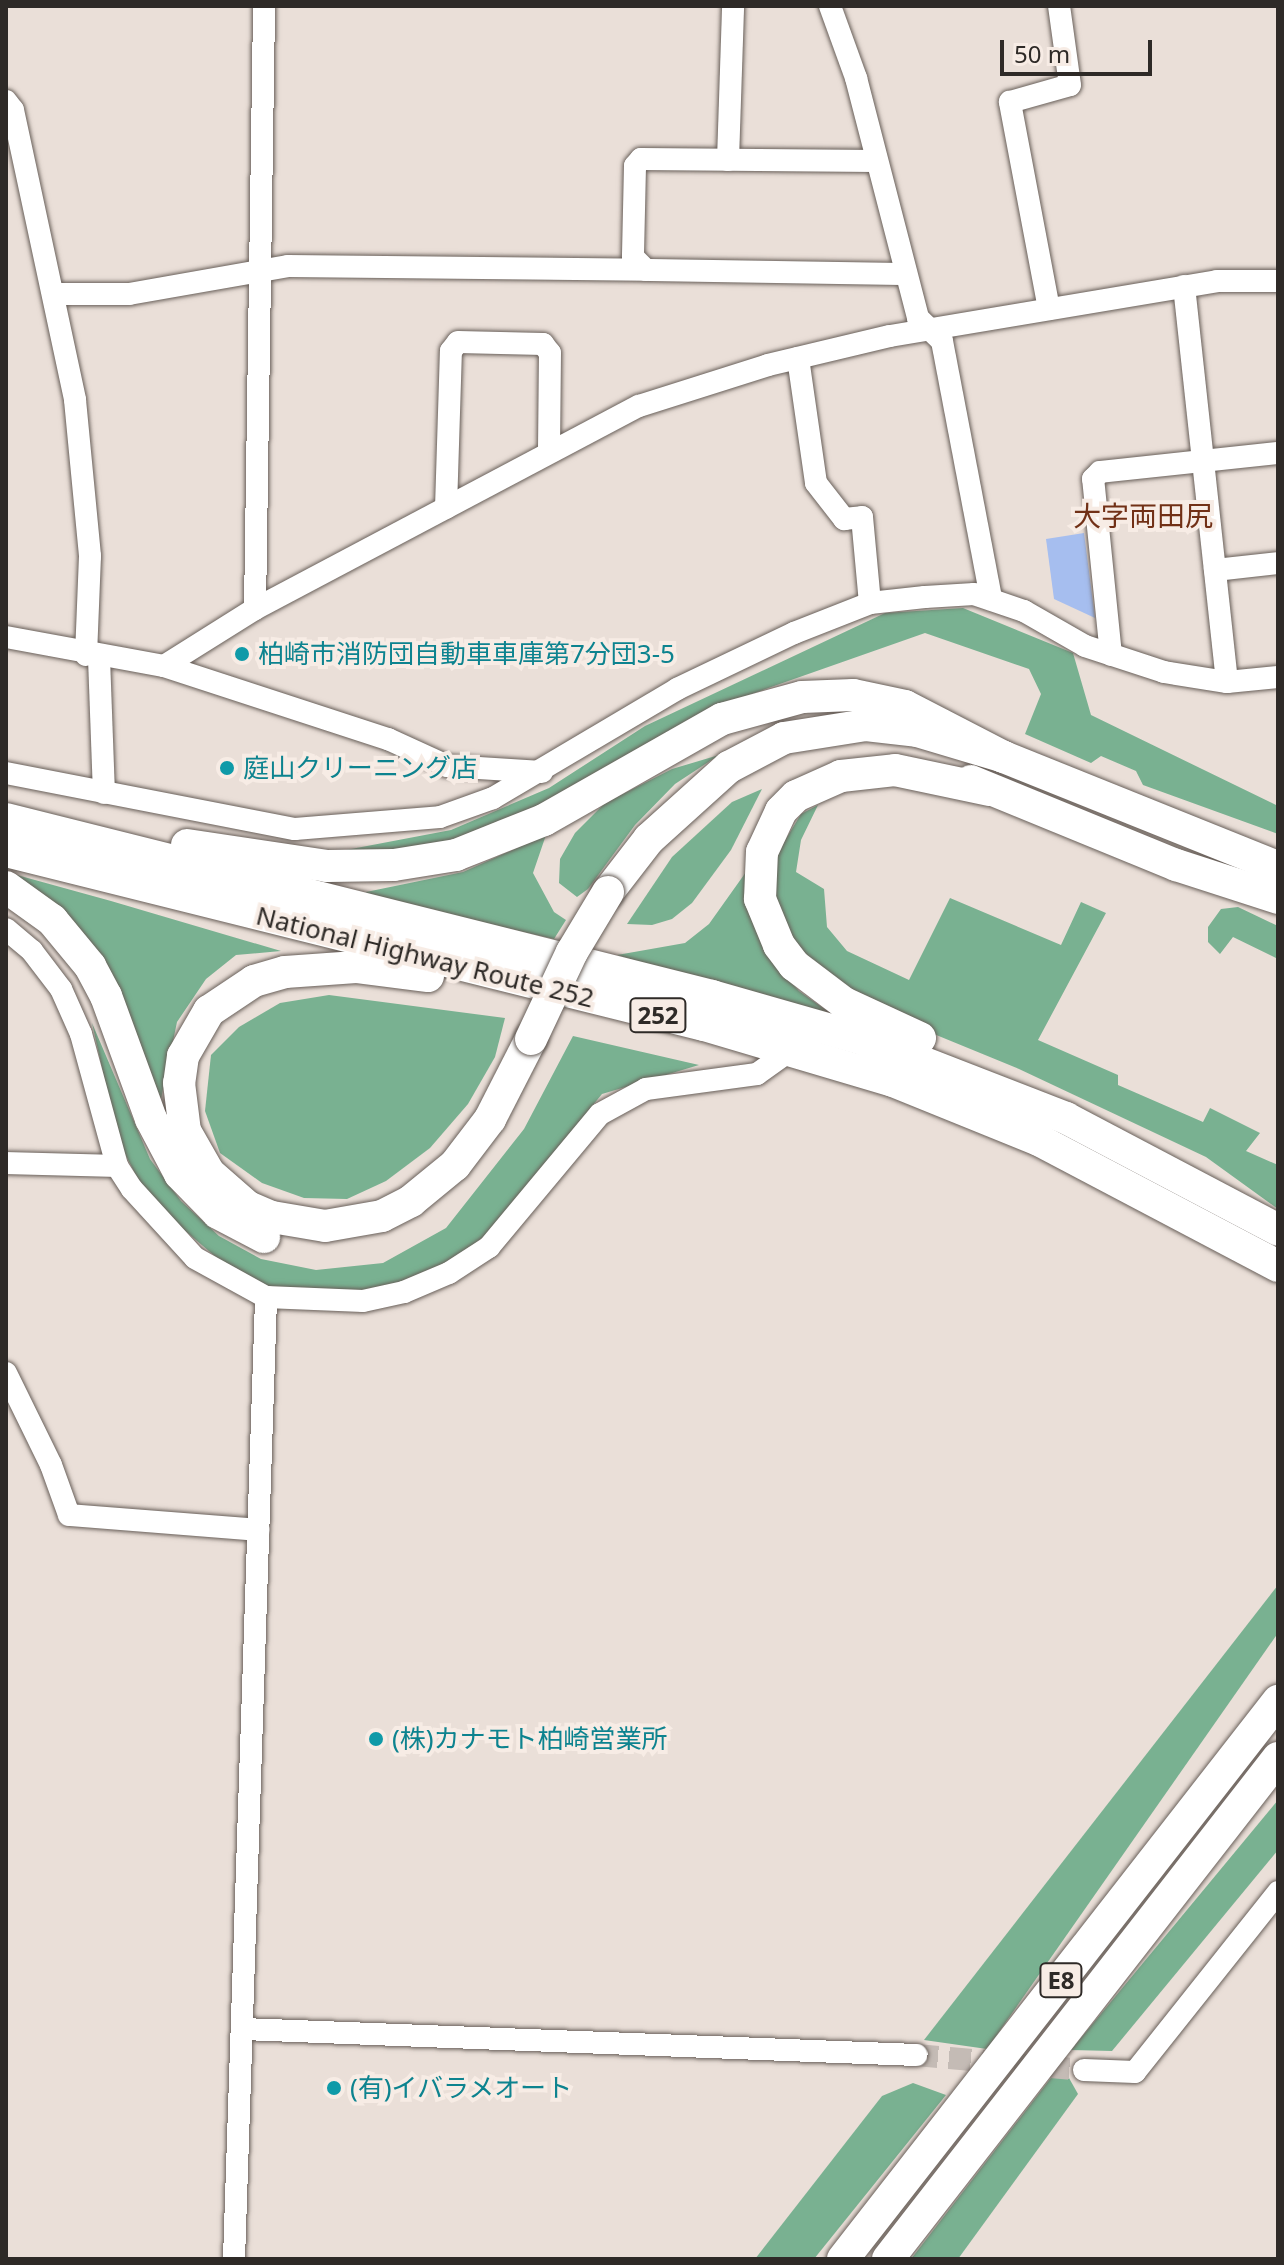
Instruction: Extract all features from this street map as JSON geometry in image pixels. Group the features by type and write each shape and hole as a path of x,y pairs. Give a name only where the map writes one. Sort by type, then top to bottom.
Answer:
{"highway":[{"path":"6,816 292,863 394,865 456,855 515,834 694,733 778,701 828,695 880,699 930,718 1004,757 1278,867"},
{"path":"617,896 649,839 698,791 784,738 838,726 889,726 1004,757"},
{"path":"6,887 52,920 90,966 106,996 151,1119 180,1174 218,1213 265,1238 307,1246 348,1246 422,1219 487,1161 540,1042 572,952 617,896 718,799 771,763 799,752 878,744 923,757 990,790 1176,865 1278,914"},
{"path":"990,790 895,770 841,776 796,796 770,830 758,874 760,899 779,945 816,986 844,1003 1075,1109 1268,1224"},
{"name":"National Highway Route 252","path":"6,816 712,996 865,1040 1066,1118 1268,1224"},
{"path":"1189,830 1278,852"},
{"name":"National Highway Route 252","path":"6,851 792,1049 893,1081 1039,1140 1278,1266"},
{"path":"1176,865 1278,898"},
{"path":"540,1042 490,1119 455,1165 411,1201 354,1223 298,1223 248,1207 209,1173 195,1154 179,1107 183,1056 209,1011 254,981 316,967 407,973 792,1049"},
{"path":"1163,1849 1278,1683"},
{"name":"E8","path":"843,2259 1278,1701"},
{"name":"E8","path":"888,2259 1278,1758"}],"street":[{"path":"255,609 264,6"},
{"path":"728,160 733,6"},
{"path":"830,6 856,78 918,318 942,341 991,599"},
{"path":"1049,309 1010,102 1070,85 1059,6"},
{"path":"6,101 13,110 75,400 90,556 93,657 104,793"},
{"path":"646,270 633,257 635,166 641,159 876,161"},
{"path":"53,294 129,294 261,269 906,274"},
{"path":"164,666 255,609 639,406 798,358 928,329 1184,286 1278,281"},
{"path":"1184,286 1227,682"},
{"path":"446,508 451,351 458,342 543,344 550,353 549,451"},
{"path":"798,358 816,483 844,519 862,517 870,603"},
{"path":"1111,655 1093,479 1100,472 1278,453"},
{"path":"1215,570 1278,563"},
{"path":"6,773 295,829 440,817 544,772 677,689 870,603 974,594 1111,655 1164,672 1227,682 1278,677"},
{"path":"6,637 93,657 164,666 388,739 447,766 544,772"},
{"path":"6,929 32,951 61,989 81,1034 117,1166 162,1228 195,1258 266,1297 363,1301 404,1292 449,1273 499,1236 600,1114 646,1089 757,1074 792,1049"},
{"path":"6,1163 117,1166"},
{"path":"234,2259 266,1297"},
{"path":"6,1373 51,1465 69,1515 258,1530"},
{"path":"1084,2070 1135,2072 1278,1892"},
{"path":"243,2029 916,2055"}],"green space":[{"path":"963,608 1073,653 1091,715 1278,806 1278,834 1143,785 1136,771 1101,756 1091,763 1025,734 1041,694 1029,669 925,633 726,703 504,829 399,854 325,854 451,830 549,788 645,726 885,613"},
{"path":"719,755 675,784 635,825 588,889 577,897 559,883 560,859 575,833 605,803 672,769"},
{"path":"762,789 731,850 692,903 672,919 652,925 627,924 672,857 732,802"},
{"path":"818,805 801,840 796,872 824,889 827,927 847,951 909,980 950,898 1061,945 1081,902 1106,913 1038,1040 1118,1075 1118,1085 1203,1122 1210,1108 1260,1133 1246,1151 1278,1165 1278,1209 1206,1157 1019,1069 868,1007 795,948 778,916 772,862 801,814"},
{"path":"546,835 533,873 554,912 566,920 554,939 368,897 366,892 463,872"},
{"path":"6,872 281,951 236,955 206,979 177,1022 161,1099 124,1009"},
{"path":"746,872 773,963 799,991 851,1028 617,955 685,943 709,924"},
{"path":"1238,907 1278,926 1278,959 1233,937 1220,954 1208,942 1208,927 1221,909"},
{"path":"329,995 505,1018 495,1057 468,1104 430,1148 386,1181 347,1199 304,1198 262,1183 220,1153 205,1111 211,1055 239,1027 280,1003"},
{"path":"92,1023 150,1159 181,1201 219,1236 261,1259 316,1270 383,1263 446,1228 524,1129 573,1036 699,1065 602,1094 487,1234 447,1265 350,1301 251,1287 148,1199 118,1140"},
{"path":"1278,1585 1278,1633 987,2049 924,2040"},
{"path":"1278,1800 1278,1850 1112,2051 1071,2050"},
{"path":"1054,2074 1069,2078 1078,2094 958,2259 911,2259"},
{"path":"913,2083 946,2095 814,2259 755,2259 882,2096"}],"water":[{"path":"1084,533 1095,618 1054,599 1046,539"}],"tunnel":[{"path":"916,2055 1084,2070"}],"place":[{"name":"柏崎市消防団自動車車庫第7分団3-5","path":"242,654"},
{"name":"庭山クリーニング店","path":"227,768"},
{"name":"(株)カナモト柏崎営業所","path":"376,1739"},
{"name":"(有)イバラメオート","path":"334,2088"}],"district":[{"name":"大字両田尻","path":"1143,515"}]}
